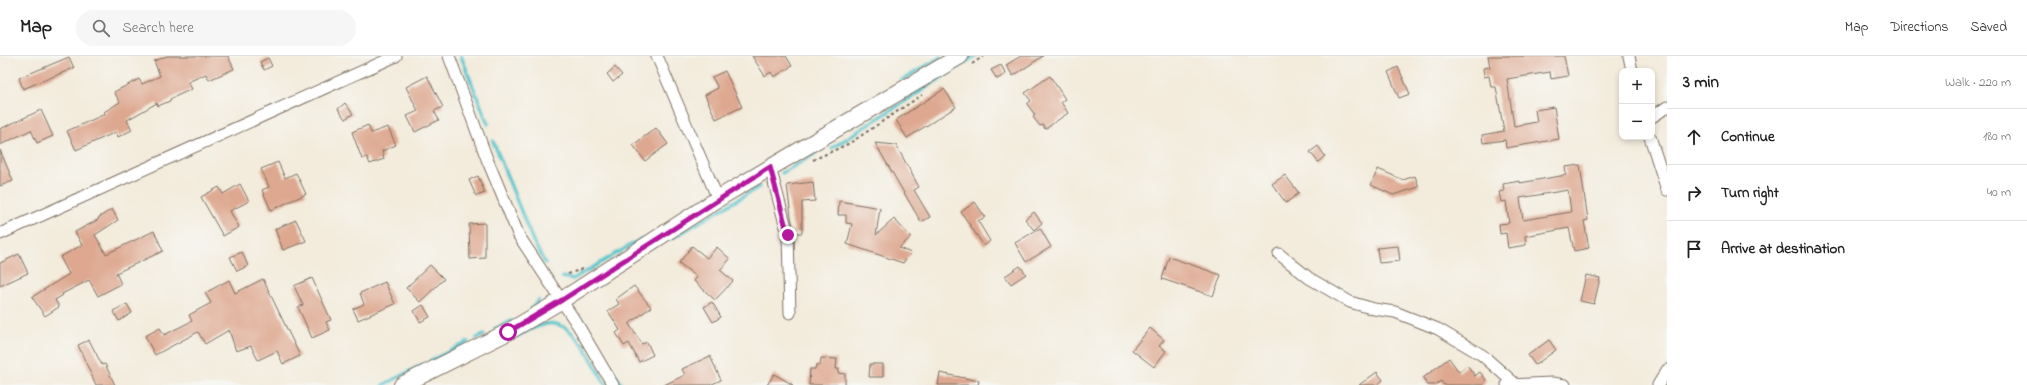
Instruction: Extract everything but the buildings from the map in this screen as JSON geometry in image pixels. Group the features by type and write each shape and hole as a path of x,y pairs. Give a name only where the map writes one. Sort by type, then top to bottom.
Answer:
{"street":[{"path":"0,234 396,56"},
{"path":"449,56 487,159 519,236 562,300 613,385"},
{"path":"657,56 718,199"},
{"path":"402,385 508,332 562,300 770,167 960,56"},
{"path":"1628,56 1631,68"},
{"path":"1655,115 1667,107"},
{"path":"1651,140 1667,190"},
{"path":"770,167 788,235 790,313"},
{"path":"1279,254 1309,278 1350,302 1374,309 1395,312 1438,329 1482,354 1511,384 1552,383 1565,385"},
{"path":"1658,385 1667,370"}],"waterway":[{"path":"461,56 488,124"},
{"path":"832,148 975,56"},
{"path":"902,80 941,57"},
{"path":"493,141 533,241 545,263"},
{"path":"782,173 815,154"},
{"path":"671,239 759,187"},
{"path":"562,277 573,279 641,239"},
{"path":"531,310 538,300"},
{"path":"581,318 601,351"},
{"path":"494,329 511,321"},
{"path":"512,339 546,324 556,324 566,328 575,335 589,355 606,385"},
{"path":"477,338 484,335"},
{"path":"430,361 468,342"},
{"path":"605,358 622,385"},
{"path":"383,385 422,365"}],"route":[{"path":"508,332 562,300 770,167 788,235"}]}
